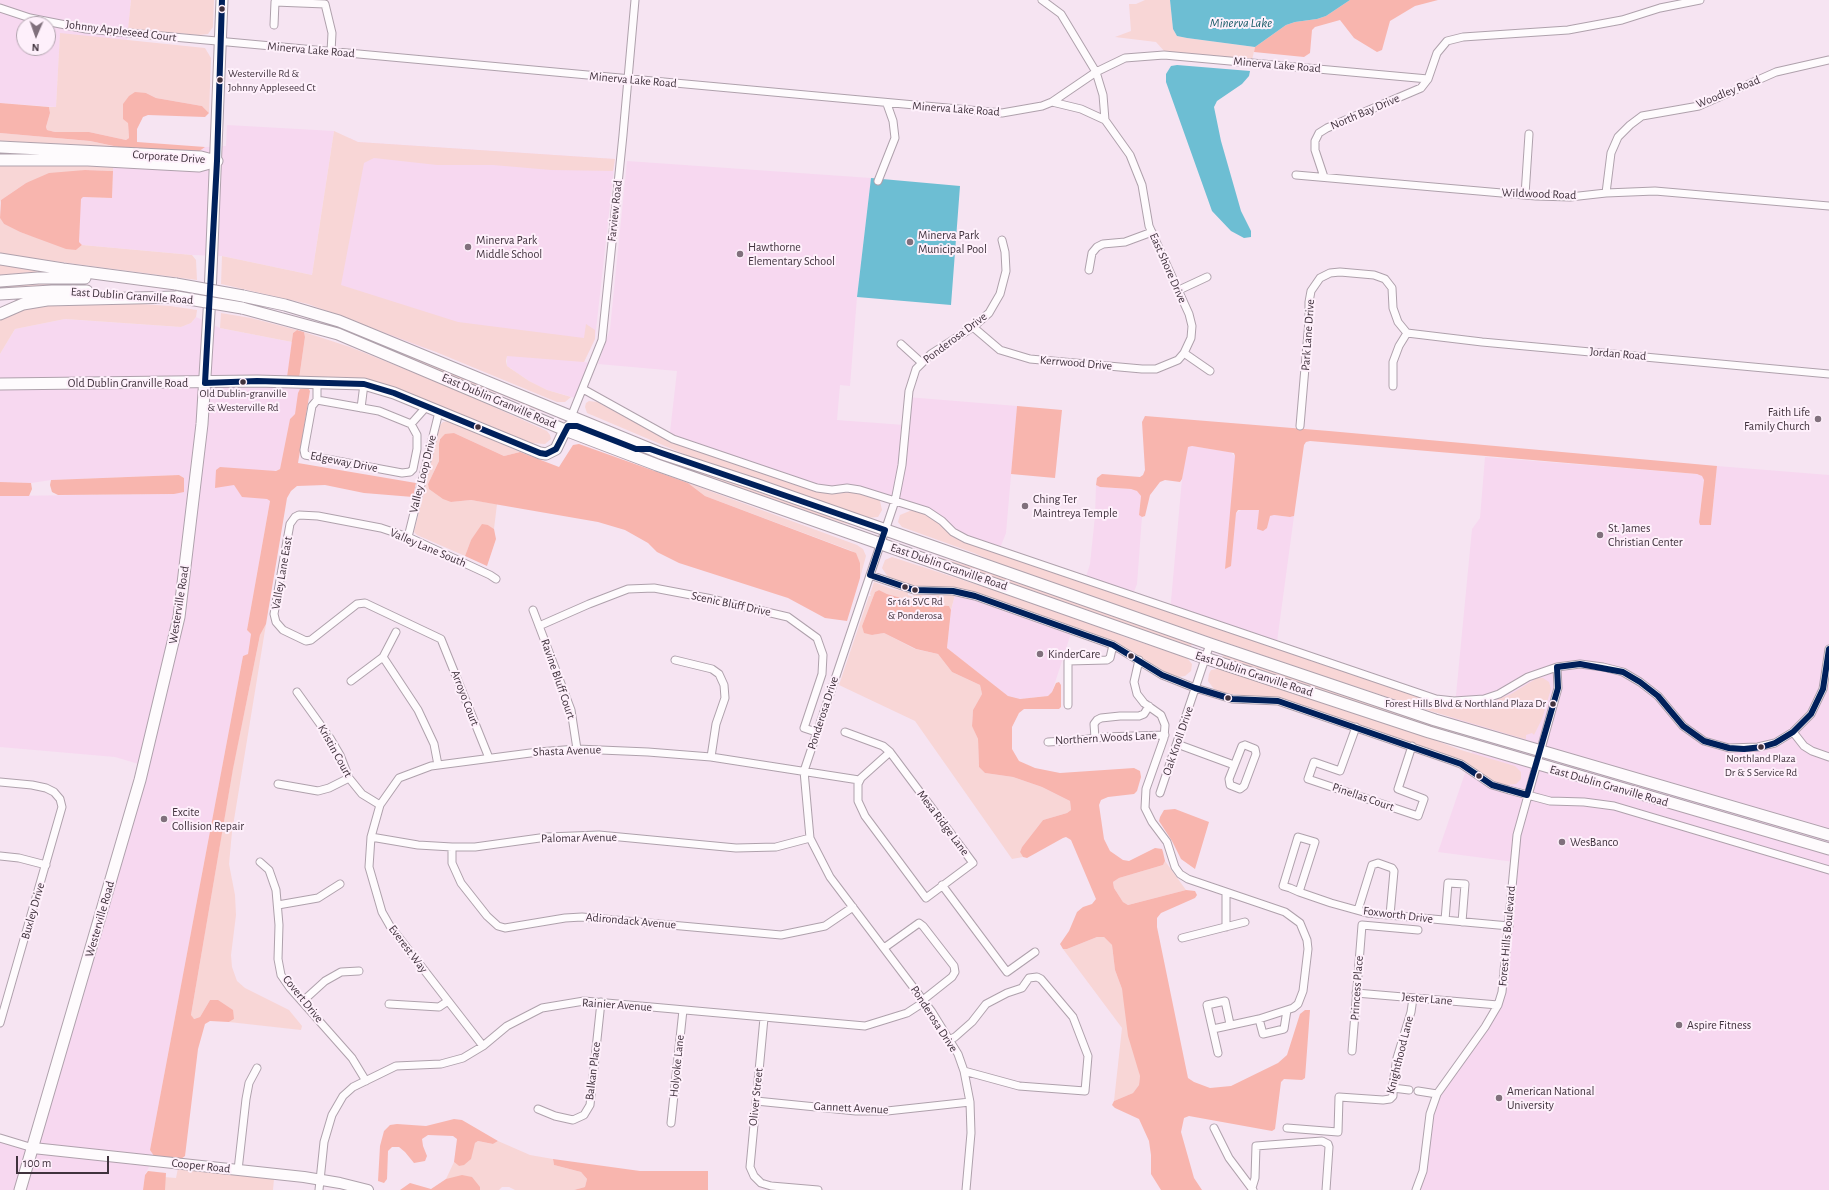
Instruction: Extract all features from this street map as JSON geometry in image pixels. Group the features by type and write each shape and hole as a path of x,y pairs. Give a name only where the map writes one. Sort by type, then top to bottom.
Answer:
{"main road":[{"name":"Westerville Road","path":"20,1190 140,780 179,617 202,424 205,383 217,161 222,0"},
{"name":"Corporate Drive","path":"0,147 201,157 217,161"},
{"path":"0,160 88,160"},
{"name":"Corporate Drive","path":"88,160 199,166 217,161"},
{"path":"0,258 63,269 176,284"},
{"name":"East Dublin Granville Road","path":"0,281 71,277 176,284 285,304 339,321 650,449 1210,644 1435,720 1829,835"},
{"name":"East Dublin Granville Road","path":"0,294 69,291 177,297 242,308 284,318 338,334 566,430 657,465 1205,658 1429,732 1536,765 1829,849"},
{"path":"0,314 23,304 47,300 177,297"},
{"path":"446,379 456,377 562,420 569,420 571,417"},
{"name":"Old Dublin Granville Road","path":"0,384 205,383 257,381 364,384 394,392 438,412 540,454 546,454 556,449 566,430"},
{"path":"566,430 571,425 577,426 636,448 650,449"},
{"path":"750,498 866,532 885,530"},
{"path":"881,544 898,544 998,570"},
{"path":"1429,732 1522,752 1541,751"},
{"path":"1536,765 1554,761 1602,774 1658,785"}],"street":[{"name":"Farview Road","path":"571,417 602,340 635,0"},
{"path":"1042,0 1061,14 1096,72 1103,95 1105,120"},
{"path":"1428,79 1436,53 1447,42 1463,37 1568,30 1622,20 1660,8 1700,0"},
{"path":"274,25 275,2 325,4 332,33 331,52"},
{"name":"Johnny Appleseed Court","path":"0,8 30,18 86,29 220,43"},
{"name":"Minerva Lake Road","path":"220,43 1002,113 1042,106 1052,102 1096,72 1125,58 1164,55 1428,79"},
{"name":"Woodley Road","path":"1606,193 1611,153 1618,137 1642,116 1699,106 1776,72 1829,60"},
{"name":"North Bay Drive","path":"1324,177 1315,150 1315,141 1319,133 1326,128 1411,93 1421,88 1428,79"},
{"name":"East Shore Drive","path":"1052,102 1081,109 1105,120 1130,155 1142,185 1149,226 1189,314 1192,326 1191,338 1184,353"},
{"path":"878,181 895,138 893,121 888,104"},
{"path":"1525,195 1529,134"},
{"name":"Corporate Drive","path":"0,155 88,160"},
{"name":"Wildwood Road","path":"1296,175 1525,195 1570,197 1655,190 1829,206"},
{"path":"1089,270 1092,253 1097,247 1102,244 1125,242 1152,232"},
{"name":"Ponderosa Drive","path":"966,1190 972,1133 970,1102 964,1072 958,1054 932,1012 830,877 810,838 804,771 895,501 902,465 909,391 916,369 931,354 974,327 989,313 1000,294 1006,271 1005,252 1002,240"},
{"name":"Park Lane Drive","path":"1300,426 1309,321 1309,302 1311,291 1320,278 1330,273 1340,272 1374,275 1385,279 1392,288 1393,308 1398,322 1407,333"},
{"path":"1179,290 1207,277"},
{"name":"Kerrwood Drive","path":"974,327 1000,350 1030,359 1156,369 1178,360 1184,353"},
{"path":"1393,386 1393,362 1399,346 1407,333"},
{"name":"Jordan Road","path":"1407,333 1476,341 1829,374"},
{"path":"901,344 922,363"},
{"path":"1184,353 1210,371"},
{"name":"Edgeway Drive","path":"317,383 318,400 312,406 304,450 305,455 402,473 410,472 413,469 417,449 417,435 411,424"},
{"path":"361,408 364,384"},
{"path":"583,389 673,439 817,488 832,490 847,488 860,490 927,511 942,521 953,532 966,539 1436,699 1454,701 1484,699 1498,694 1528,677 1557,666 1580,664 1602,667 1623,672 1640,682 1658,696 1683,726 1692,733 1716,745 1729,748 1744,749 1762,747 1775,743 1793,732 1811,714 1818,702 1826,675 1829,649"},
{"path":"318,400 379,411 411,424 426,406"},
{"name":"Valley Loop Drive","path":"408,537 438,412"},
{"name":"Valley Lane South","path":"290,524 295,517 300,515 318,516 381,528 408,537 496,579"},
{"name":"Valley Lane East","path":"290,524 274,614 276,622 283,630 300,640 311,640 361,602 442,638"},
{"name":"East Dublin Granville Road","path":"870,575 914,590 954,591 974,596 1113,645 1162,675 1195,688 1232,699 1278,701 1461,764 1492,785 1550,801 1584,802 1614,806 1829,870"},
{"name":"Scenic Bluff Drive","path":"539,626 562,615 628,589 654,588 788,616 817,638 823,656 822,674 804,728 816,732"},
{"name":"Ravine Bluff Court","path":"533,610 571,710 577,749"},
{"path":"351,681 383,658 396,632"},
{"name":"Arroyo Court","path":"442,638 489,758"},
{"name":"Oak Knoll Drive","path":"1160,792 1210,644"},
{"path":"1068,705 1068,661 1107,660 1110,658 1113,645"},
{"path":"383,658 418,710 434,744 438,765"},
{"path":"675,660 712,669 719,674 724,685 724,698 716,724 711,757"},
{"path":"1139,660 1134,682 1136,694 1144,703 1161,715 1165,725 1165,735 1146,789 1145,808 1152,822 1167,842 1175,867 1180,874 1188,879 1282,911 1300,923 1304,930 1308,949 1303,991 1298,1004 1287,1010 1259,1019 1230,1024 1213,1029"},
{"name":"Forest Hills Boulevard","path":"1416,1190 1423,1171 1430,1114 1437,1094 1486,1027 1498,1005 1502,992 1515,851 1528,795 1558,688 1557,666"},
{"name":"Kristin Court","path":"297,692 330,738 340,755 349,778 362,794 380,805"},
{"path":"1095,738 1094,724 1097,720 1101,718 1120,716 1139,716 1144,714 1149,706"},
{"name":"Pinellas Court","path":"1356,728 1340,771 1314,762 1308,778 1418,816 1424,799 1398,789 1412,746"},
{"name":"Mesa Ridge Lane","path":"844,732 883,746 890,752 973,863 942,885"},
{"path":"1793,732 1804,746 1812,751 1829,757"},
{"name":"Northern Woods Lane","path":"1048,742 1165,735"},
{"path":"1177,744 1234,765"},
{"path":"1243,745 1252,746 1255,749 1256,754 1244,786 1240,789 1233,787 1229,783 1234,765 1243,745"},
{"name":"Shasta Avenue","path":"371,837 380,805 399,778 438,765 538,752 577,749 648,752 711,757 859,780"},
{"path":"890,752 859,780 858,801 865,816 926,898 942,885 1007,972 1034,952"},
{"path":"278,784 318,791 329,788 349,778"},
{"name":"Buxley Drive","path":"0,782 46,788 54,792 60,799 62,807 46,865 3,1000 0,1023"},
{"name":"Palomar Avenue","path":"371,837 418,845 452,847 475,846 547,837 599,835 736,848 776,847 810,838"},
{"name":"Everest Way","path":"371,837 369,867 382,912 390,926 483,1046"},
{"name":"Foxworth Drive","path":"1299,892 1315,842 1298,837 1283,886 1299,892 1358,910 1390,915 1509,926"},
{"name":"Adirondack Avenue","path":"452,847 452,863 461,883 487,916 498,926 505,928 565,918 601,918 781,935 825,926 853,907"},
{"path":"0,856 24,859 46,865"},
{"name":"Covert Drive","path":"260,862 269,870 276,890 278,905 278,959 281,975 290,988 352,1058 366,1081"},
{"path":"1358,910 1372,865 1376,863 1392,868 1394,871 1390,915"},
{"path":"1445,920 1448,883 1465,884 1462,922"},
{"path":"278,905 318,898 340,884"},
{"path":"1226,892 1226,927"},
{"name":"Rainier Avenue","path":"319,1185 324,1142 332,1115 343,1096 353,1087 396,1066 441,1064 463,1058 483,1046 507,1026 542,1008 584,1001 865,1026 907,1013 952,978 954,966 919,922 884,948"},
{"path":"1182,938 1245,922"},
{"name":"Princess Place","path":"1352,1051 1362,925 1418,930"},
{"path":"303,1001 325,981 341,972 360,971"},
{"path":"949,1040 955,1037 972,1022 986,1004 1022,988 1029,978 1037,977 1041,979 1073,1017 1088,1056 1085,1091 1019,1086 964,1072"},
{"name":"Jester Lane","path":"1356,994 1498,1005"},
{"name":"Knighthood Lane","path":"1287,1128 1338,1132 1339,1097 1387,1100 1393,1096 1397,1058 1411,1012 1412,998"},
{"path":"389,1004 439,1007 448,1001"},
{"path":"1218,1053 1207,1005 1225,1001 1230,1024"},
{"name":"Balkan Place","path":"538,1109 554,1116 573,1120 584,1115 590,1105 600,1002"},
{"name":"Holyoke Lane","path":"671,1123 683,1010"},
{"path":"1259,1019 1263,1034 1284,1029 1287,1010"},
{"name":"Oliver Street","path":"764,1018 750,1167 754,1176 761,1183 771,1186 818,1190"},
{"path":"238,1170 246,1099 249,1083 257,1068"},
{"path":"1393,1088 1409,1090"},
{"path":"1418,1091 1437,1094"},
{"name":"Gannett Avenue","path":"756,1101 856,1111 880,1111 970,1102"},
{"path":"1214,1128 1229,1158 1252,1189"},
{"path":"0,1138 33,1148"},
{"path":"1252,1189 1255,1178 1256,1146 1325,1142 1329,1147 1326,1190"},
{"name":"Cooper Road","path":"33,1148 238,1170 319,1185 368,1190"}],"shaded area":[{"path":"0,0 131,0 127,40 60,34 56,107 0,103"},
{"path":"131,0 214,0 213,27 208,34 199,35 128,29"},
{"path":"1145,0 1170,0 1173,29 1177,36 1255,47 1252,60 1165,52 1156,42 1115,37 1131,31 1129,4 1136,4"},
{"path":"1350,0 1438,0 1415,6 1390,21 1382,50 1377,52 1354,38 1340,20 1315,27 1312,30 1310,53 1304,57 1254,52 1255,47 1286,25 1326,16"},
{"path":"60,33 205,48 211,58 209,113 202,106 156,98 146,93 128,123 129,138 126,140 89,132 55,132 47,130 46,127 50,113 49,107 56,107"},
{"path":"135,92 146,93 156,98 202,106 209,113 205,117 148,115 143,117 137,129 137,142 205,147 198,152 128,149 90,141 0,133 0,103 49,107 50,113 46,127 47,130 55,132 89,132 126,140 129,138 128,123 123,119 123,104 129,96"},
{"path":"227,125 334,131 312,275 222,256 192,255 82,245 79,242 80,199 83,197 112,198 113,166 198,152 205,147 226,146"},
{"path":"334,131 358,142 615,159 613,171 551,170 493,165 437,165 374,158 364,163 341,285 458,322 584,338 586,324 595,330 595,339 584,362 507,356 507,366 529,381 547,390 571,397 565,402 557,402 436,352 308,304 221,284 222,256 312,275"},
{"path":"0,133 90,141 128,149 68,144 0,142"},
{"name":"Minerva Park Middle School","path":"350,138 358,142 615,159 595,339 584,362 593,363 579,399 547,390 529,381 507,366 507,356 424,348 320,309"},
{"path":"627,161 871,178 857,297 850,386 840,385 837,420 904,425 907,397 1017,406 1006,533 998,553 953,537 918,511 877,497 853,492 833,494 814,490 669,441 677,371 598,364 610,329"},
{"path":"0,165 113,166 113,171 85,170 26,183 1,200 0,203"},
{"path":"85,170 113,171 112,198 83,197 81,199 79,242 82,245 76,250 66,249 20,232 4,224 0,218 1,200 26,183 49,173"},
{"path":"0,218 4,224 20,232 76,250 82,245 192,255 196,260 197,280 0,254"},
{"path":"0,261 45,271 0,275"},
{"path":"0,285 57,285 0,290"},
{"path":"127,303 170,306 197,310 196,317 191,323 181,327 65,319 15,329 0,354 0,318 15,311 50,304"},
{"path":"221,313 251,318 297,330 293,333 292,342 220,328"},
{"path":"196,317 220,328 292,342 287,377 299,379 300,389 295,414 290,419 280,469 234,485 242,496 267,499 270,501 247,630 251,634 248,654 243,656 150,1150 154,1156 145,1175 143,1190 0,1190 0,1138 33,1147 142,765 115,757 0,747 0,496 174,494 184,478 179,475 51,480 31,483 0,482 0,354 15,329 65,319 181,327 191,323"},
{"path":"297,330 304,332 305,337 299,379 287,377 293,333"},
{"path":"304,332 350,347 452,388 547,431 551,439 545,444 531,443 484,423 395,390 299,379 305,337"},
{"path":"349,332 390,345 541,408 540,411 502,395 448,376"},
{"path":"308,388 310,391 298,463 416,483 413,497 364,493 325,485 297,486 291,491 287,498 266,624 260,635 233,769 191,1015 194,1019 200,1017 210,1000 218,1000 233,1010 234,1019 229,1022 210,1021 205,1024 198,1049 185,1156 181,1159 154,1156 150,1150 243,656 248,654 251,634 247,630 270,501 267,499 242,497 234,485 215,488 216,470 220,467 276,471 280,469 290,419 295,414 298,393 300,389"},
{"path":"589,401 597,402 669,441 814,490 833,494 853,492 877,497 880,501 882,510 878,517 867,518 698,460 587,413 585,407 586,403"},
{"path":"1017,406 1062,410 1055,478 1011,474"},
{"path":"1145,416 1717,466 1711,525 1700,525 1699,522 1704,480 1702,476 1697,474 1310,441 1306,442 1304,445 1294,516 1270,516 1267,528 1263,531 1257,529 1259,510 1238,510 1236,513 1231,566 1225,569 1235,456 1234,453 1192,446 1188,447 1182,479 1180,482 1165,480 1160,482 1150,495 1145,516 1142,517 1139,515 1141,496 1137,491 1131,489 1100,487 1096,485 1097,478 1102,474 1140,477 1143,475 1145,470 1142,422"},
{"path":"448,421 520,452 504,456 454,433 440,438 439,461 428,484 451,502 471,500 497,504 494,529 488,525 471,540 465,556 417,535 414,532 440,425 443,422"},
{"path":"454,433 504,456 520,452 559,467 573,445 579,444 688,483 705,496 856,553 860,563 860,578 847,621 825,618 788,598 679,563 657,552 648,543 625,530 598,522 471,500 451,502 443,499 429,489 428,484 439,461 440,439 445,434"},
{"path":"599,435 851,524 850,525 776,503 598,438"},
{"path":"1192,446 1230,452 1235,456 1236,513 1243,509 1259,510 1267,528 1269,516 1294,516 1276,649 1170,612 1182,479 1186,451 1188,447"},
{"path":"1485,457 1697,474 1702,476 1704,480 1699,522 1711,525 1717,466 1829,475 1829,1190 1417,1190 1428,1135 1440,1088 1498,1003 1514,862 1438,852 1477,738 1446,729 1456,695 1472,529 1480,518"},
{"path":"179,475 184,478 184,492 174,494 58,495 52,492 50,485 51,480"},
{"path":"0,482 31,483 32,489 29,496 0,496"},
{"path":"688,483 857,545 863,549 866,556 860,578 860,563 852,551 705,496"},
{"path":"1096,485 1100,487 1131,489 1138,491 1141,496 1139,515 1142,517 1137,584 1131,599 1084,583 1090,564 1095,516"},
{"path":"912,510 927,515 936,521 953,537 963,541 1443,705 1465,707 1487,704 1511,694 1537,678 1543,678 1549,682 1551,689 1542,719 1534,735 1532,733 1526,735 1526,739 1427,710 1323,676 1006,567 974,553 902,527 898,522 900,515"},
{"path":"482,524 488,525 494,529 496,539 487,566 465,556 471,540"},
{"path":"914,550 1004,576 1192,643 1192,645 1190,646"},
{"path":"892,557 1067,614 1125,637 1187,658 1192,664 1191,671 1185,676 1178,677 1167,673 1111,640 966,590 951,587 914,587 898,582 888,577 882,568 885,560"},
{"path":"874,582 892,589 908,592 908,595 913,597 914,594 927,596 955,595 951,610 949,606 920,603 887,594 879,590 875,592 862,626 872,635 884,633 915,649 938,654 952,672 980,685 982,694 973,710 972,725 978,739 979,767 985,773 1013,777 1042,787 1070,801 1071,810 1067,813 1043,820 1022,847 1020,852 1023,857 1012,859 915,721 839,685 869,596 871,596 870,594"},
{"path":"957,588 1073,627 1052,692 1048,696 1020,699 1008,696 947,648 951,610"},
{"path":"879,590 887,594 920,603 949,606 951,610 947,648 1008,696 1020,699 1048,696 1052,692 1056,683 1059,682 1061,685 1061,707 1059,709 1024,709 1019,713 1012,727 1012,749 1019,761 1035,768 1060,773 1134,768 1140,771 1141,777 1137,791 1134,794 1108,797 1101,800 1099,805 1104,839 1110,851 1123,860 1129,861 1155,848 1162,849 1163,852 1165,861 1163,865 1119,878 1113,882 1114,888 1123,902 1128,905 1186,890 1195,891 1197,895 1195,898 1161,913 1157,918 1157,927 1188,1078 1210,1088 1231,1086 1278,1063 1287,1055 1300,1014 1305,1010 1310,1010 1305,1078 1302,1080 1284,1079 1281,1082 1275,1129 1272,1131 1189,1116 1184,1118 1181,1132 1194,1178 1202,1190 1161,1190 1151,1174 1149,1141 1139,1119 1115,1108 1112,1105 1114,1101 1133,1093 1139,1085 1140,1076 1128,1036 1122,989 1115,970 1112,945 1104,937 1097,937 1067,949 1063,949 1060,944 1069,931 1077,912 1083,907 1092,904 1096,899 1071,840 1066,837 1063,838 1027,858 1023,857 1020,852 1022,847 1043,820 1067,813 1071,810 1070,801 1042,787 1013,777 985,773 979,767 978,739 972,726 973,710 982,694 980,685 952,672 938,654 916,649 884,633 872,635 864,633 862,626 875,592"},
{"path":"266,624 232,832 229,864 235,895 236,915 231,955 232,967 237,981 245,988 289,1010 302,1026 301,1030 229,1022 234,1019 210,1000 200,1017 193,1019 191,1015 233,768 260,635"},
{"path":"1222,655 1334,689 1506,746 1413,722 1223,657"},
{"path":"1223,669 1416,733 1461,750 1515,766 1521,772 1521,779 1516,784 1505,785 1488,778 1458,759 1281,699 1223,693 1214,689 1208,681 1211,670"},
{"path":"1175,809 1209,822 1195,869 1181,859 1172,841 1159,821 1164,810"},
{"path":"1165,861 1186,890 1128,905 1123,902 1114,888 1113,882 1119,878 1163,865"},
{"path":"1097,937 1104,937 1112,945 1115,970 1122,989 1140,1076 1139,1085 1133,1093 1114,1101 1122,1028 1063,949 1067,949"},
{"path":"454,1119 462,1120 498,1141 493,1144 478,1141 475,1143 471,1159 464,1165 459,1166 454,1162 457,1139 453,1136 428,1135 422,1139 427,1156 425,1161 414,1163 399,1147 392,1147 388,1151 387,1179 384,1183 378,1181 380,1146 384,1131 390,1125 426,1126"},
{"path":"478,1141 493,1144 498,1141 530,1155 553,1159 554,1165 581,1172 587,1179 585,1187 574,1190 515,1190 509,1187 502,1187 499,1190 480,1190 480,1187 446,1179 454,1162 459,1166 470,1159 475,1143"},
{"path":"553,1159 640,1171 708,1171 708,1190 574,1190 585,1187 587,1179 581,1172 554,1165"},
{"path":"178,1168 274,1179 273,1190 162,1190 164,1177 176,1178"},
{"path":"148,1171 166,1173 165,1190 143,1190 145,1175"},
{"path":"462,1175 472,1177 480,1187 480,1190 400,1190 410,1183 431,1189 446,1179"}],"water":[{"name":"Minerva Lake","path":"1170,0 1350,0 1326,16 1286,25 1255,47 1177,36 1173,29"},
{"path":"1177,65 1250,71 1249,76 1242,84 1217,101 1214,107 1221,141 1241,211 1251,231 1251,237 1244,238 1231,231 1212,211 1166,82 1166,74 1171,66"},
{"name":"Minerva Park Municipal Pool","path":"871,178 960,186 951,305 857,297"}],"transit line":[{"path":"205,383 217,161 222,0"},
{"path":"205,383 257,381 364,384 394,393 540,453 546,454 556,449 568,426 577,426 636,449 650,449 885,530 870,575"},
{"path":"870,575 914,590 953,591 975,596 1113,645 1162,675 1195,688 1232,699 1278,701 1461,764 1492,785 1527,795"},
{"path":"1557,667 1580,664 1623,672 1640,682 1658,696 1683,726 1704,741 1729,748 1744,749 1762,747 1775,743 1793,732 1811,714 1823,689 1829,649"},
{"path":"1527,795 1558,688 1557,667"}],"place":[{"name":"Westerville Rd & Johnny Appleseed Ct","path":"220,80"},
{"name":"Minerva Park Municipal Pool","path":"910,242"},
{"name":"Minerva Park Middle School","path":"468,247"},
{"name":"Hawthorne Elementary School","path":"740,254"},
{"name":"Old Dublin-granville & Westerville Rd","path":"243,382"},
{"name":"Faith Life Family Church","path":"1818,419"},
{"name":"Ching Ter Maintreya Temple","path":"1025,506"},
{"name":"St. James Christian Center","path":"1600,535"},
{"name":"Sr 161 SVC Rd & Ponderosa","path":"915,590"},
{"name":"KinderCare","path":"1040,654"},
{"name":"Forest Hills Blvd & Northland Plaza Dr","path":"1553,704"},
{"name":"Northland Plaza Dr & S Service Rd","path":"1761,747"},
{"name":"Excite Collision Repair","path":"164,819"},
{"name":"WesBanco","path":"1562,842"},
{"name":"Aspire Fitness","path":"1679,1025"},
{"name":"American National University","path":"1499,1098"}]}
